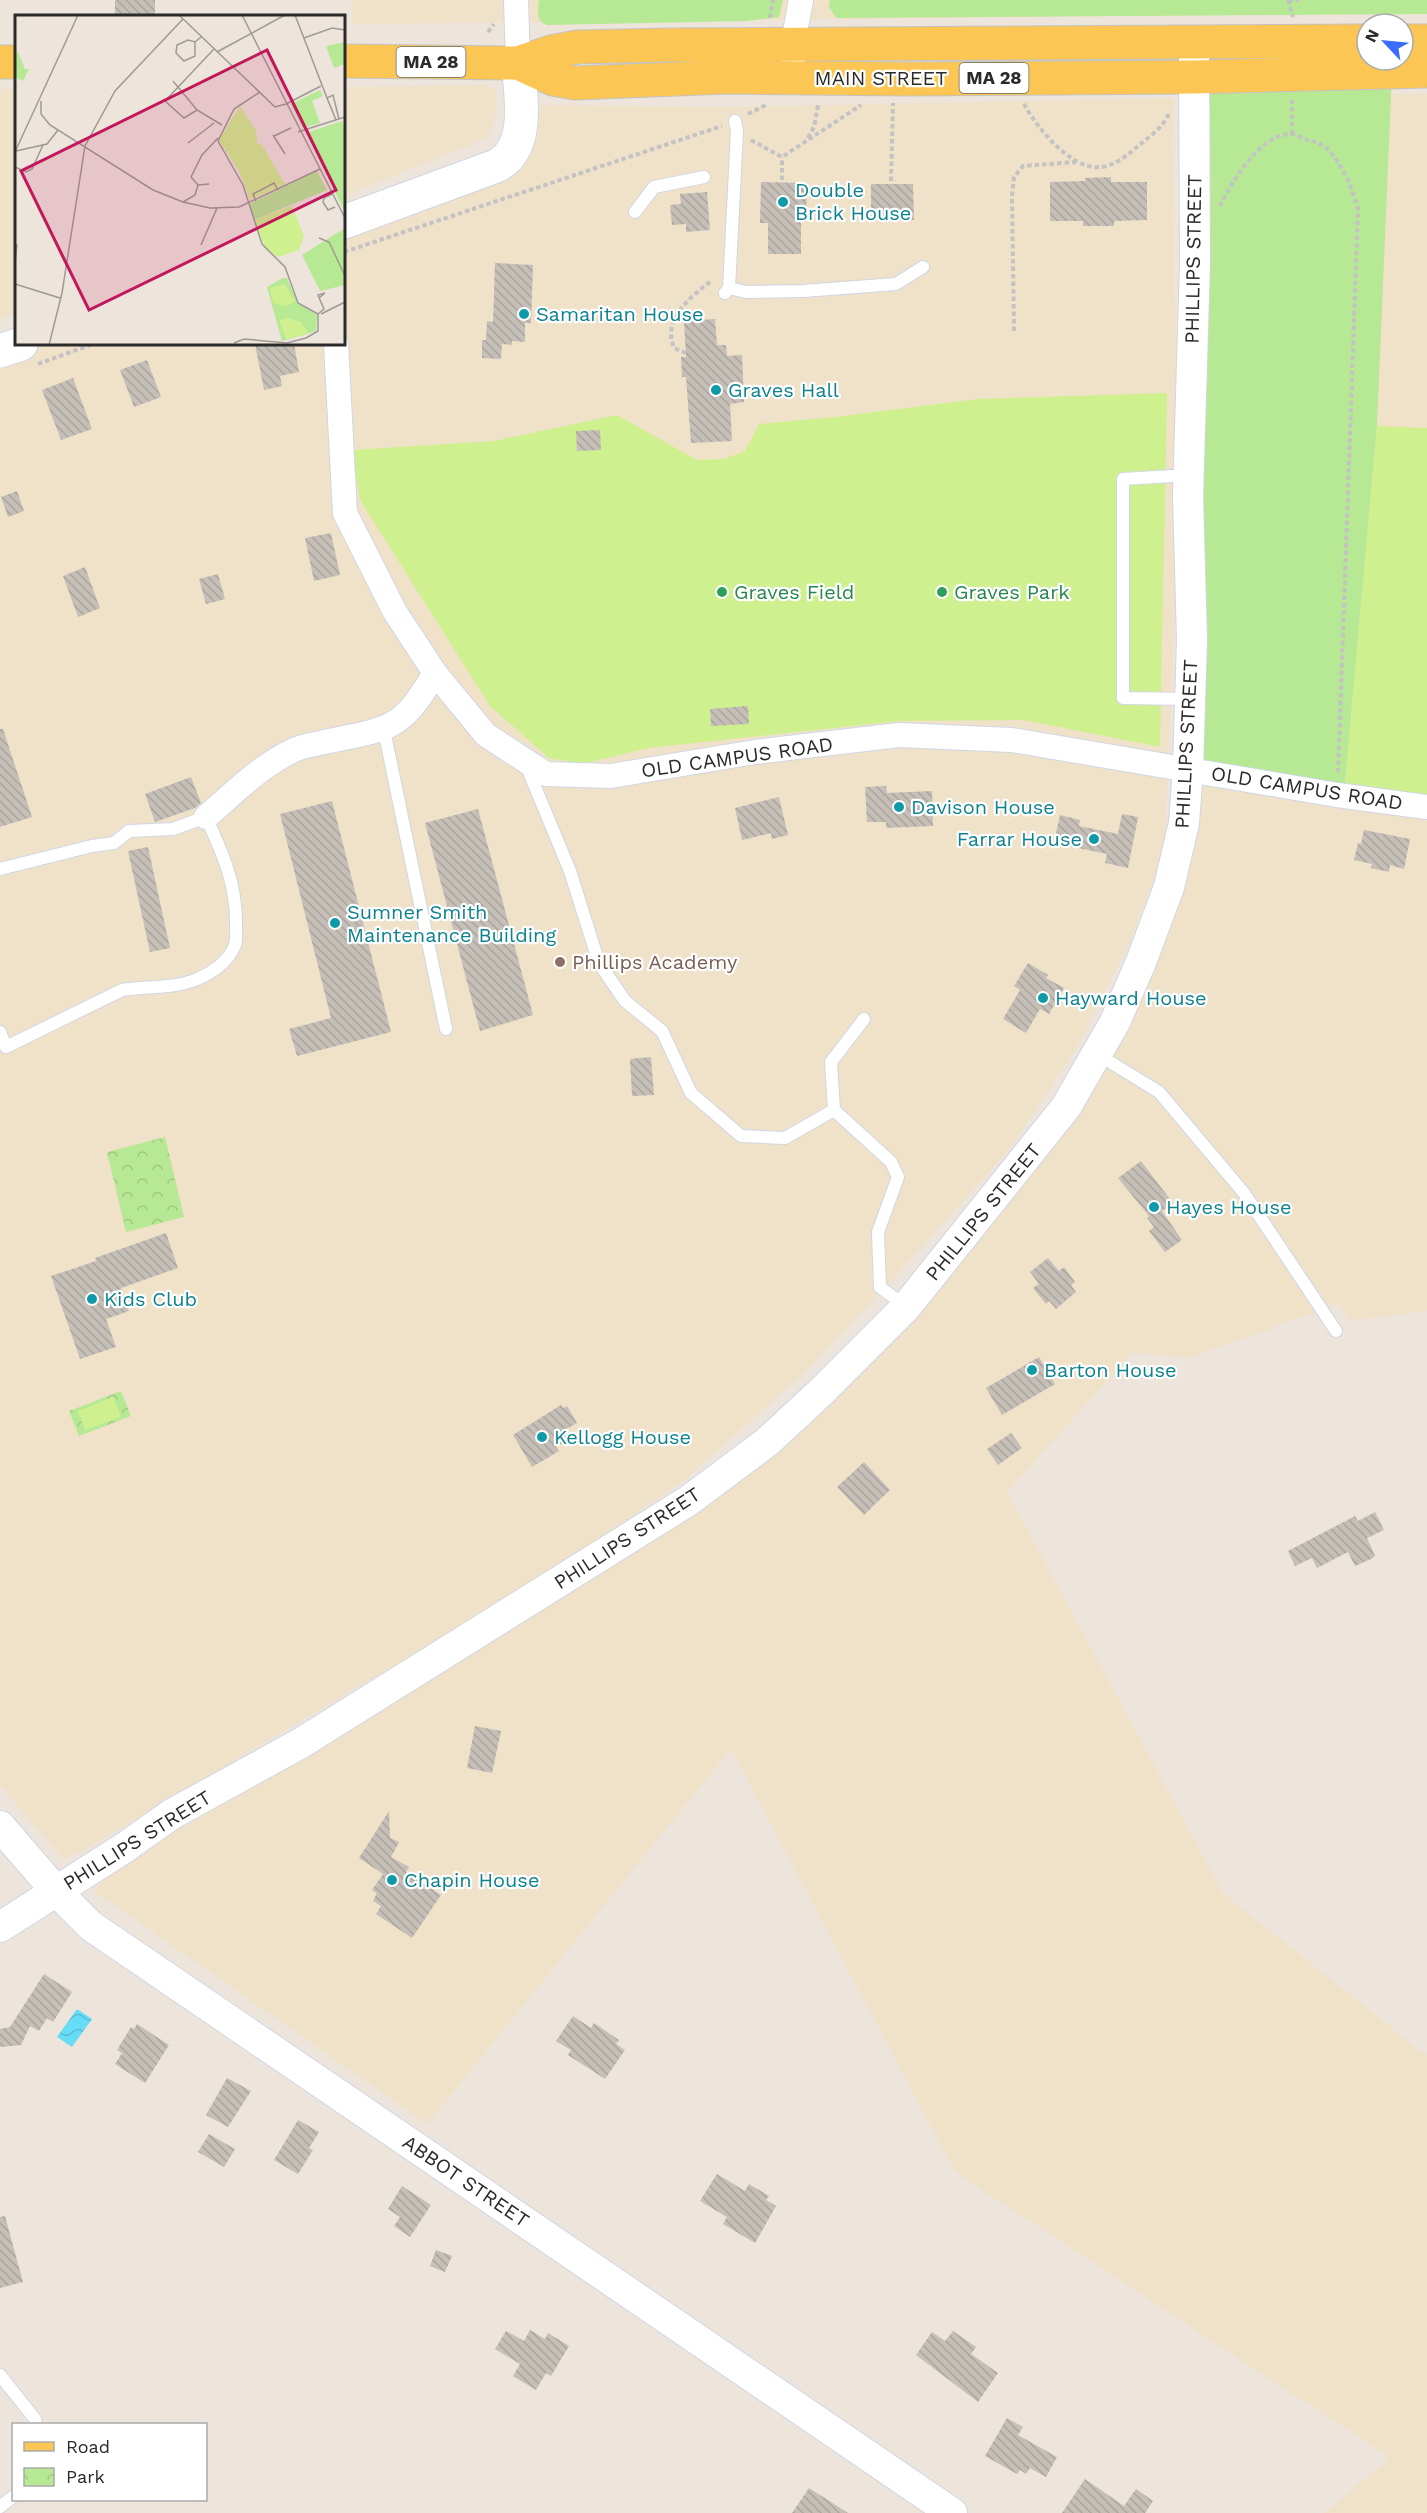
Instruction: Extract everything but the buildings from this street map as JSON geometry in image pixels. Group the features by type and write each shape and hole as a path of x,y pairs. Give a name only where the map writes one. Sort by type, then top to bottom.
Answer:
{"main road":[{"name":"MAIN STREET","path":"345,61 518,63 551,52 577,47 781,33 1194,42 1355,41"},
{"name":"MAIN STREET","path":"518,63 552,79 576,83 727,77 906,79 1427,71"},
{"path":"345,222 496,166 509,157 518,137 521,120 518,63"},
{"path":"0,351 26,355"}],"street":[{"path":"516,0 518,63"},
{"path":"793,78 781,33 801,0"},
{"name":"PHILLIPS STREET","path":"0,1928 124,1848 172,1814 301,1743 688,1501 768,1442 906,1307 1066,1107 1125,1000 1168,887 1184,823 1192,640 1189,475 1195,263 1194,42"},
{"name":"OLD CAMPUS ROAD","path":"336,345 345,513 394,612 435,673 486,735 546,774 611,776 755,752 899,735 1012,740 1337,795 1427,807"},
{"path":"206,817 272,761 297,748 384,730 405,716 435,673"},
{"name":"ABBOT STREET","path":"0,1826 56,1891 91,1926 952,2513"}],"lane":[{"path":"735,121 737,131 727,291 803,291 896,284 923,267"},
{"path":"635,212 654,187 704,177"},
{"path":"1189,475 1123,479 1123,698 1191,699"},
{"path":"384,730 446,1029"},
{"path":"524,761 570,871 599,963 625,1001 662,1031 691,1093 741,1136 784,1138 834,1110"},
{"path":"0,869 92,846 114,843 129,831 173,829 206,817 229,869 237,908 236,944 227,959 215,970 193,981 168,987 122,990 6,1047 0,1032"},
{"path":"864,1018 831,1062 834,1110 891,1162 898,1177 878,1232 880,1287 906,1307"},
{"path":"1097,1053 1159,1092 1166,1100 1244,1193 1336,1331"},
{"path":"0,2375 36,2423"},
{"path":"0,2507 12,2498"}],"path":[{"path":"772,0 781,33"},
{"path":"1294,18 1288,0 1299,0"},
{"path":"1292,93 1292,134"},
{"path":"1022,100 1032,119 1061,150 1091,167 1106,166 1126,156 1154,134 1168,116 1171,106"},
{"path":"345,252 555,184 735,121 771,102"},
{"path":"782,157 864,103"},
{"path":"891,181 893,103"},
{"path":"803,144 813,131 818,105"},
{"path":"735,121 749,139 782,157"},
{"path":"1218,209 1248,161 1260,148 1276,139 1292,134 1320,143 1332,156 1349,179 1358,208 1337,795"},
{"path":"782,157 782,180"},
{"path":"1014,331 1012,196 1014,177 1023,166 1080,162"},
{"path":"686,353 674,348 670,337 673,324 684,304 711,281"},
{"path":"26,355 87,345"}],"shaded area":[{"path":"352,0 1427,0 1427,13 352,24"},
{"path":"485,85 496,90 494,123 489,134 482,140 345,196 345,87"},
{"path":"0,89 15,89 15,313 0,319"},
{"path":"1427,94 1427,1311 1350,1321 1337,1304 1191,1358 1132,1353 1007,1492 1223,1893 1427,2056 1427,2513 1324,2513 1390,2458 955,2172 731,1749 427,2124 94,1891 112,1872 179,1827 249,1788 689,1518 743,1476 975,1234 1170,913 1204,97"},
{"name":"Phillips Academy","path":"1174,98 1178,531 1165,841 1158,868 1131,939 1080,1042 1007,1152 872,1302 802,1375 684,1480 572,1556 487,1610 64,1860 0,1785 0,361 43,345 345,345 345,234 501,176 536,105 727,107"}],"green space":[{"path":"539,0 783,0 779,17 746,21 547,25 539,18"},
{"path":"830,0 1427,0 1427,14 1355,12 1355,14 836,18 829,7"},
{"path":"1392,72 1377,426 1344,796 1188,769 1195,77"},
{"path":"1167,393 1160,747 1023,720 899,721 649,748 582,764 549,758 490,706 360,500 352,450 494,441 617,415 697,460 724,459 745,451 759,424 977,399"},
{"path":"1377,426 1427,428 1427,806 1344,796"},
{"path":"165,1137 184,1217 126,1232 107,1152"},
{"path":"121,1391 131,1416 79,1436 69,1411"},
{"path":"113,1397 121,1417 85,1430 78,1411"}],"water":[{"path":"77,2009 92,2019 72,2047 57,2037"}],"place":[{"name":"Double Brick House","path":"783,202"},
{"name":"Samaritan House","path":"524,314"},
{"name":"Graves Hall","path":"716,390"},
{"name":"Graves Field","path":"722,592"},
{"name":"Graves Park","path":"942,592"},
{"name":"Davison House","path":"899,807"},
{"name":"Farrar House","path":"1094,839"},
{"name":"Sumner Smith Maintenance Building","path":"335,923"},
{"name":"Phillips Academy","path":"560,962"},
{"name":"Hayward House","path":"1043,998"},
{"name":"Hayes House","path":"1154,1207"},
{"name":"Kids Club","path":"92,1299"},
{"name":"Barton House","path":"1032,1370"},
{"name":"Kellogg House","path":"542,1437"},
{"name":"Chapin House","path":"392,1880"}]}
